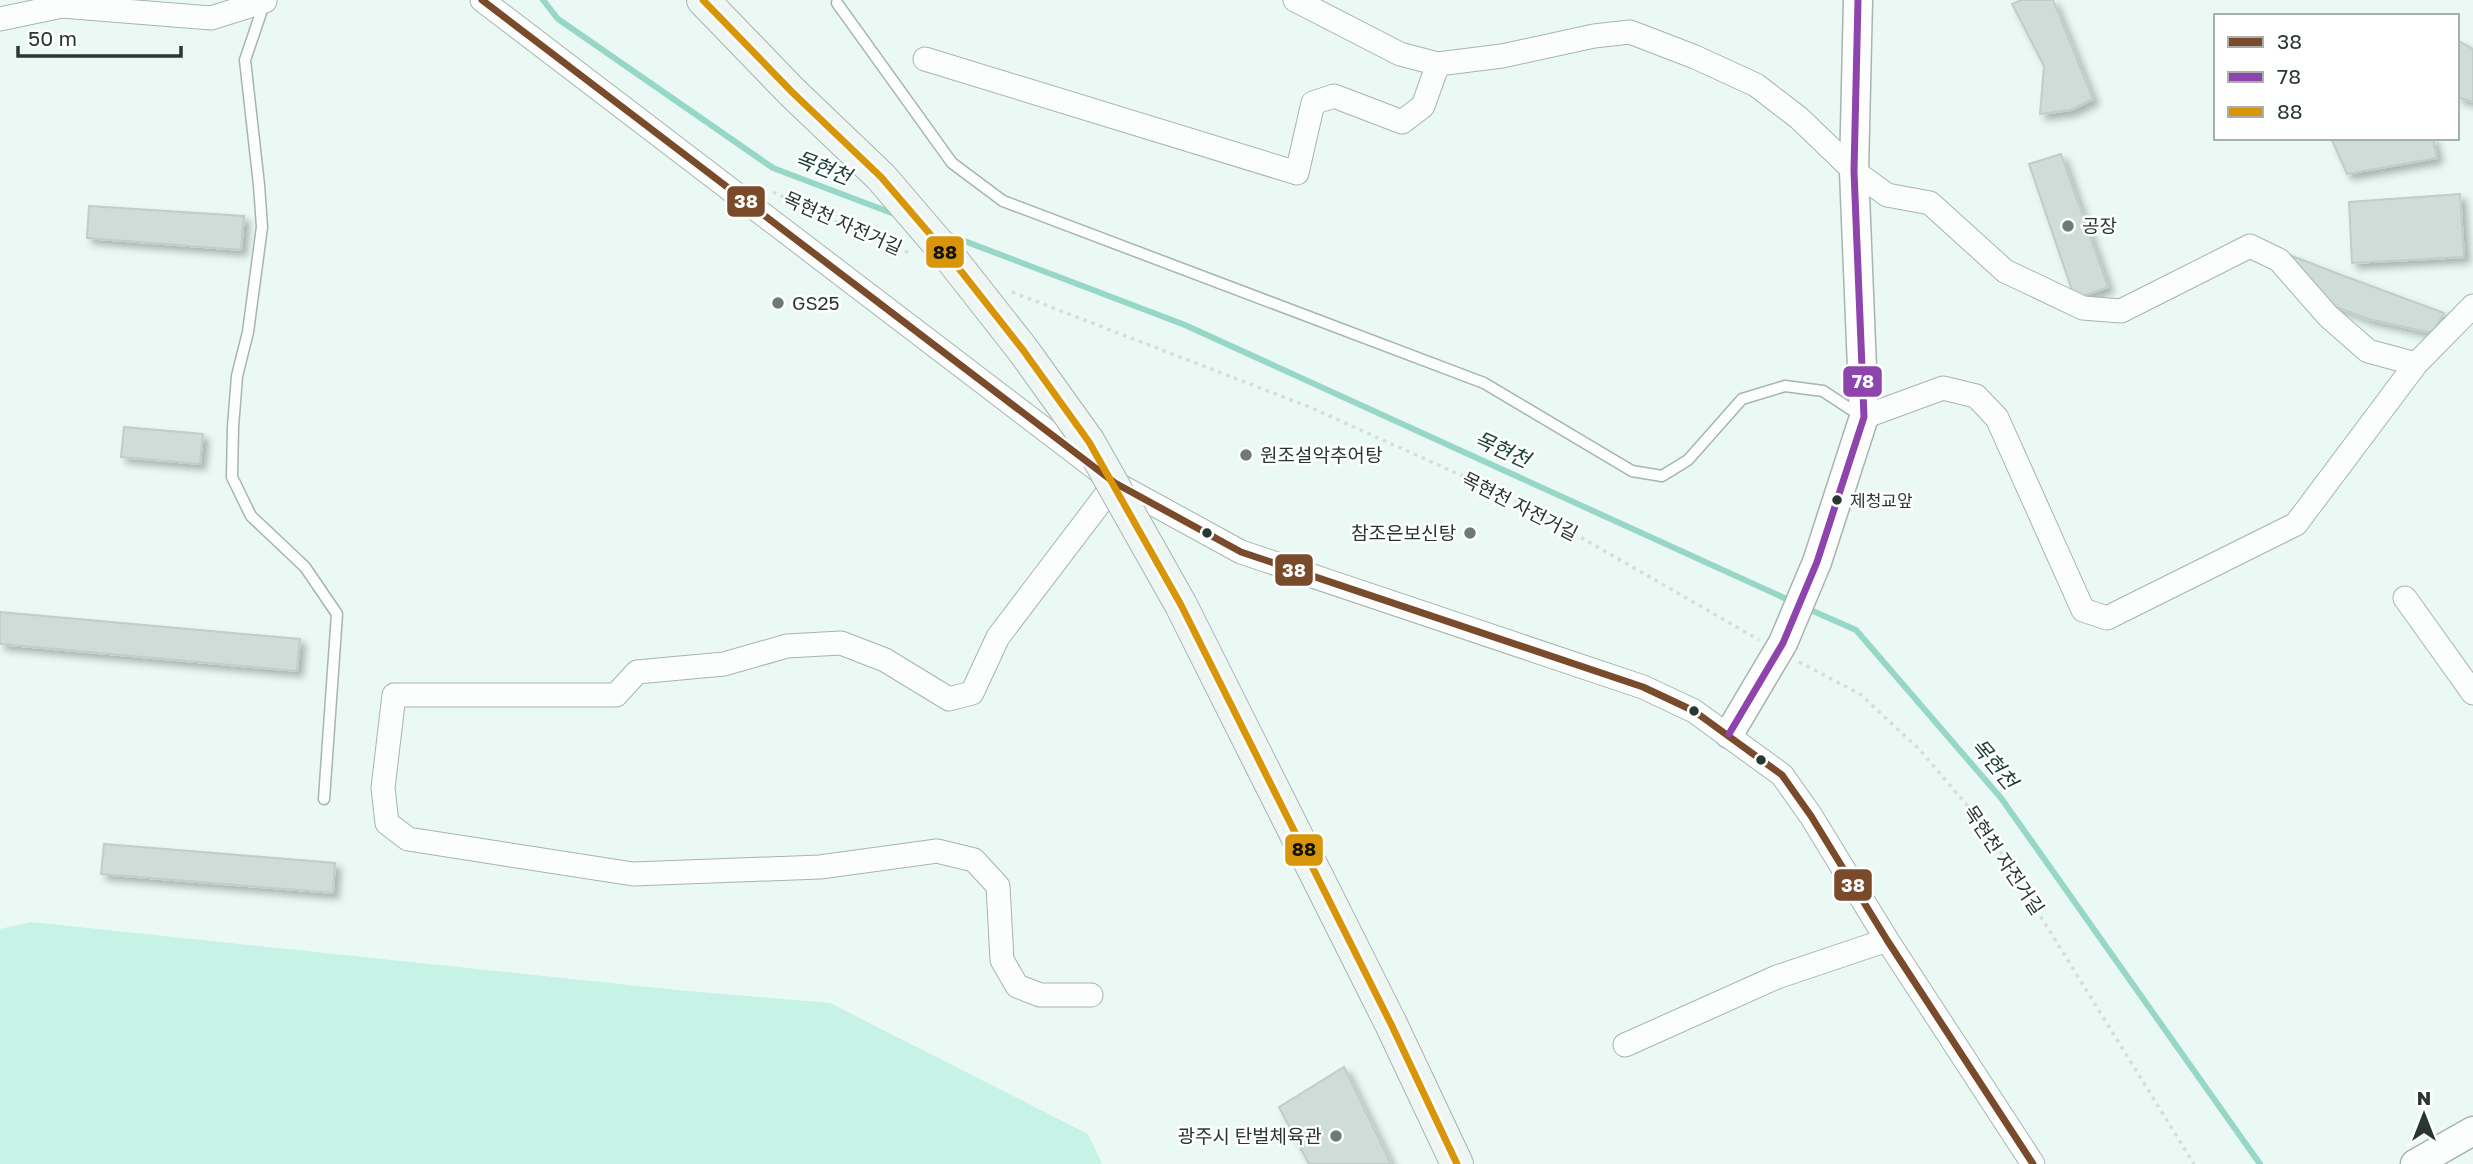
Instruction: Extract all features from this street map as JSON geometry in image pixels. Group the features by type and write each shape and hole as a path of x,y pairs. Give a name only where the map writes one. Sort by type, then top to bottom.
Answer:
{"main road":[{"path":"703,0 792,92 881,177 1023,349 1089,442 1181,605 1457,1164"}],"street":[{"path":"0,19 62,6 211,18 265,0"},
{"path":"482,0 1115,483 1241,552 1643,687 1694,711 1728,734 1782,775 1811,816 1887,940 2033,1164"},
{"path":"1295,0 1400,54 1438,64 1502,56 1594,36 1630,32 1695,57 1756,85 1799,118 1854,171 1887,195 1930,203 2005,271 2083,308 2121,311 2250,246 2279,260 2328,316 2368,351 2416,364"},
{"path":"1728,734 1780,647 1817,562 1864,417 1854,171 1858,0"},
{"path":"925,59 1297,173 1313,103 1334,96 1402,122 1423,106 1438,64"},
{"path":"1864,417 1943,388 1976,396 1997,418 2083,610 2107,618 2295,524 2416,364 2473,306"},
{"path":"1091,995 1040,995 1017,986 1003,960 998,886 974,860 937,851 820,867 633,874 408,839 387,823 383,788 394,695 617,695 638,672 724,664 787,646 841,643 886,660 949,699 972,692 998,637 1115,483"},
{"path":"2405,598 2473,693"},
{"path":"1625,1045 1777,977 1887,940"},
{"path":"2425,1162 2473,1131"}],"lane":[{"path":"265,0 245,60 260,185 262,227 248,332 237,376 232,477 251,516 305,567 337,614 324,799"},
{"path":"836,3 952,163 1003,201 1484,383 1632,471 1661,477 1688,460 1742,399 1785,386 1823,391 1864,417"}],"path":[{"name":"목현천 자전거길","path":"769,190 870,238 922,258"},
{"name":"목현천 자전거길","path":"1000,288 1312,408 1518,501 1860,694 1920,750 1984,825 2193,1164"}],"green space":[{"path":"31,922 677,990 830,1003 1088,1134 1102,1164 0,1164 0,929"}],"building":[{"path":"2021,0 2053,0 2093,99 2071,110 2040,114 2044,66 2012,4"},
{"path":"2459,41 2473,49 2473,102 2459,98"},
{"path":"2332,140 2433,140 2437,158 2347,174"},
{"name":"공장","path":"2061,154 2108,287 2075,299 2029,164"},
{"path":"2460,194 2464,257 2352,263 2349,202"},
{"path":"89,206 244,216 241,250 87,238"},
{"path":"2287,254 2444,313 2432,333 2368,319 2323,302"},
{"path":"124,427 203,434 200,464 121,457"},
{"path":"0,612 300,639 297,671 0,644"},
{"path":"104,844 335,863 333,893 101,874"},
{"name":"광주시 탄벌체육관","path":"1344,1067 1391,1164 1309,1164 1279,1107"}],"waterway":[{"name":"목현천","path":"543,0 558,19 773,168 897,215"},
{"name":"목현천","path":"946,234 1185,325 1793,602"},
{"name":"목현천","path":"1806,608 1856,630 2001,798 2260,1164"}],"transit line":[{"name":"38","path":"482,0 1115,483 1241,552 1643,687 1694,711 1782,775 1811,816 1887,940 2033,1164"},
{"name":"88","path":"703,0 792,92 881,177 953,261 1023,350 1089,442 1181,605 1391,1024 1457,1164"},
{"name":"78","path":"1729,734 1783,643 1817,562 1864,417 1854,171 1858,0"}],"place":[{"name":"공장","path":"2068,226"},
{"name":"GS25","path":"778,303"},
{"name":"원조설악추어탕","path":"1246,455"},
{"name":"제청교앞","path":"1837,500"},
{"name":"참조은보신탕","path":"1470,533"},
{"name":"광주시 탄벌체육관","path":"1336,1136"}]}
